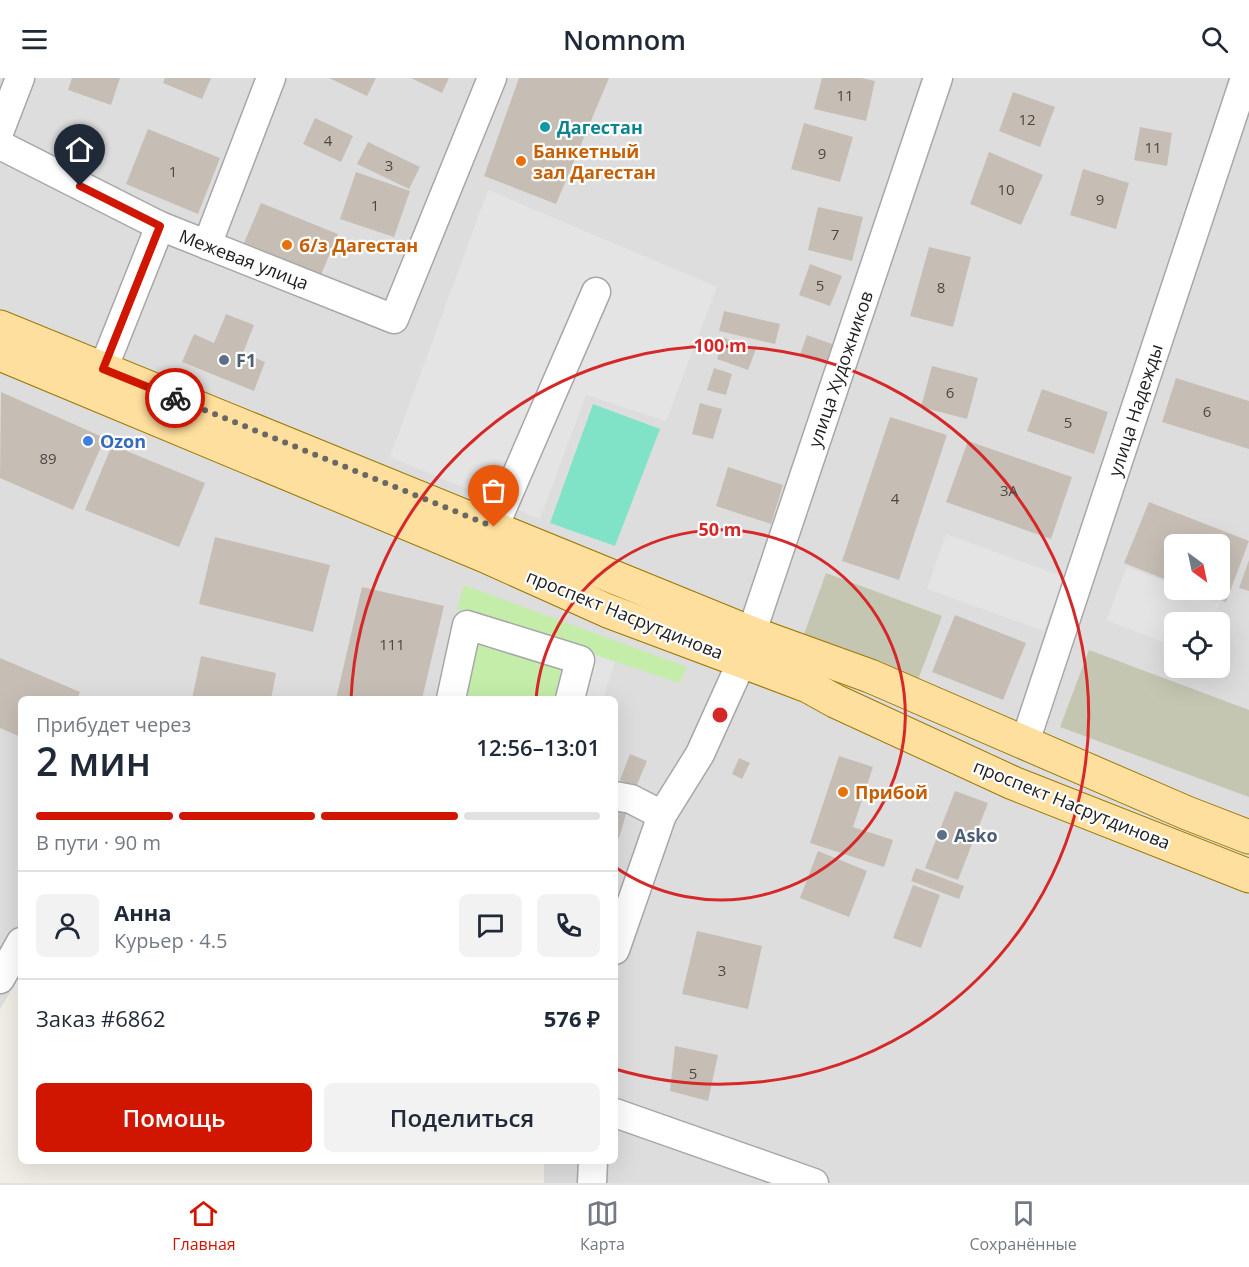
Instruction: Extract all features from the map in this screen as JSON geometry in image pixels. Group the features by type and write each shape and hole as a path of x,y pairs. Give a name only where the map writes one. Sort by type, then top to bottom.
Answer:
{"main road":[{"name":"проспект Насрутдинова","path":"0,327 494,527 747,647 785,679 808,686 835,701 1013,783 1249,876"},
{"name":"проспект Насрутдинова","path":"0,354 483,555 608,611 870,676 1187,813 1249,837"}],"street":[{"path":"0,130 21,78"},
{"path":"207,245 271,78"},
{"name":"Межевая улица","path":"0,145 160,226 394,319 492,78"},
{"name":"улица Художников","path":"618,942 663,815 700,754 747,647 938,78"},
{"name":"улица Надежды","path":"1024,742 1245,78"},
{"path":"103,369 160,226"},
{"path":"494,527 596,292"},
{"path":"452,696 467,625 580,660 571,696"},
{"path":"618,797 631,799 663,815"},
{"path":"0,979 18,947"},
{"path":"618,1114 814,1183"},
{"path":"592,1183 593,1164"}],"shaded area":[{"path":"0,78 1249,78 1249,1183 544,1183 544,1164 618,1164 618,696 18,696 18,979 0,1009"},
{"path":"488,190 717,287 666,421 586,395 540,519 390,457"},
{"path":"946,534 1064,577 1044,631 927,589"},
{"path":"1127,567 1164,581 1164,600 1212,600 1220,603 1216,612 1164,612 1164,642 1106,620"},
{"path":"826,573 942,616 918,680 803,637"},
{"path":"572,647 615,662 604,696 560,696"},
{"path":"1089,650 1249,710 1249,797 1060,727"}],"green space":[{"path":"593,404 660,429 615,546 550,523"},
{"path":"464,585 687,667 680,683 457,609"},
{"path":"479,637 568,662 560,696 466,696"}],"building":[{"path":"72,78 120,78 111,105 68,90"},
{"path":"165,78 211,78 202,99 163,83"},
{"path":"329,78 376,78 367,96"},
{"path":"411,78 449,78 442,93"},
{"name":"Дагестан","path":"519,78 609,78 556,204 484,176"},
{"path":"822,78 861,78 875,81 866,121 814,109"},
{"path":"1013,92 1055,107 1040,147 999,131"},
{"path":"315,118 353,136 341,162 303,144"},
{"path":"804,123 853,137 840,182 791,169"},
{"path":"1140,127 1172,133 1167,166 1134,160"},
{"path":"148,129 220,158 198,214 126,184"},
{"path":"368,142 420,167 409,189 357,164"},
{"path":"989,152 1043,175 1021,225 970,204"},
{"path":"1083,169 1129,183 1116,229 1070,215"},
{"path":"356,172 410,191 394,237 340,219"},
{"path":"261,203 338,234 318,282 241,250"},
{"path":"818,207 863,217 852,261 808,250"},
{"path":"929,247 971,257 953,327 910,316"},
{"path":"810,264 842,276 830,306 799,295"},
{"path":"724,311 780,324 775,344 719,331"},
{"path":"226,314 254,325 243,353 265,362 254,391 182,362 194,334 214,343"},
{"path":"807,335 843,348 835,367 800,355"},
{"path":"724,338 756,349 748,370 717,359"},
{"path":"932,366 978,378 967,419 921,407"},
{"path":"714,368 732,374 726,395 707,390"},
{"path":"1176,378 1249,401 1249,449 1162,422"},
{"path":"1042,389 1108,412 1094,454 1027,431"},
{"path":"1,392 105,438 73,510 0,478"},
{"path":"700,403 722,409 713,439 692,434"},
{"path":"890,417 947,435 899,580 842,561"},
{"path":"968,441 1072,477 1051,539 946,502"},
{"path":"112,445 205,483 179,547 85,510"},
{"path":"728,467 783,485 771,524 716,506"},
{"path":"1149,502 1249,541 1230,591 1230,534 1164,534 1164,579 1124,563"},
{"path":"215,537 330,565 313,632 199,604"},
{"path":"1249,560 1249,591 1239,588"},
{"path":"362,587 444,606 423,696 337,696"},
{"path":"955,615 1026,643 1003,700 932,672"},
{"path":"201,656 276,673 272,696 193,696"},
{"path":"0,658 80,692 78,696 18,696 18,736 0,728"},
{"path":"630,754 647,761 636,787 620,780"},
{"path":"839,756 873,767 853,827 893,840 884,867 810,843"},
{"path":"739,758 750,763 742,779 732,774"},
{"path":"955,791 988,803 958,880 925,868"},
{"path":"618,808 627,811 618,838"},
{"path":"818,851 867,871 849,917 800,898"},
{"path":"916,868 964,886 959,899 911,881"},
{"path":"913,885 940,895 921,948 893,938"},
{"path":"697,931 762,946 748,1009 682,994"},
{"path":"675,1046 718,1055 708,1101 670,1091"}],"way so far":[{"path":"175,398 494,527"}],"place":[{"name":"Дагестан","path":"545,127"},
{"name":"Банкетный зал Дагестан","path":"521,161"},
{"name":"б/з Дагестан","path":"287,245"},
{"name":"F1","path":"224,360"},
{"name":"Ozon","path":"88,441"},
{"name":"Прибой","path":"843,792"},
{"name":"Asko","path":"942,835"}],"route":[{"path":"80,186 160,226 103,369 175,398"}]}
